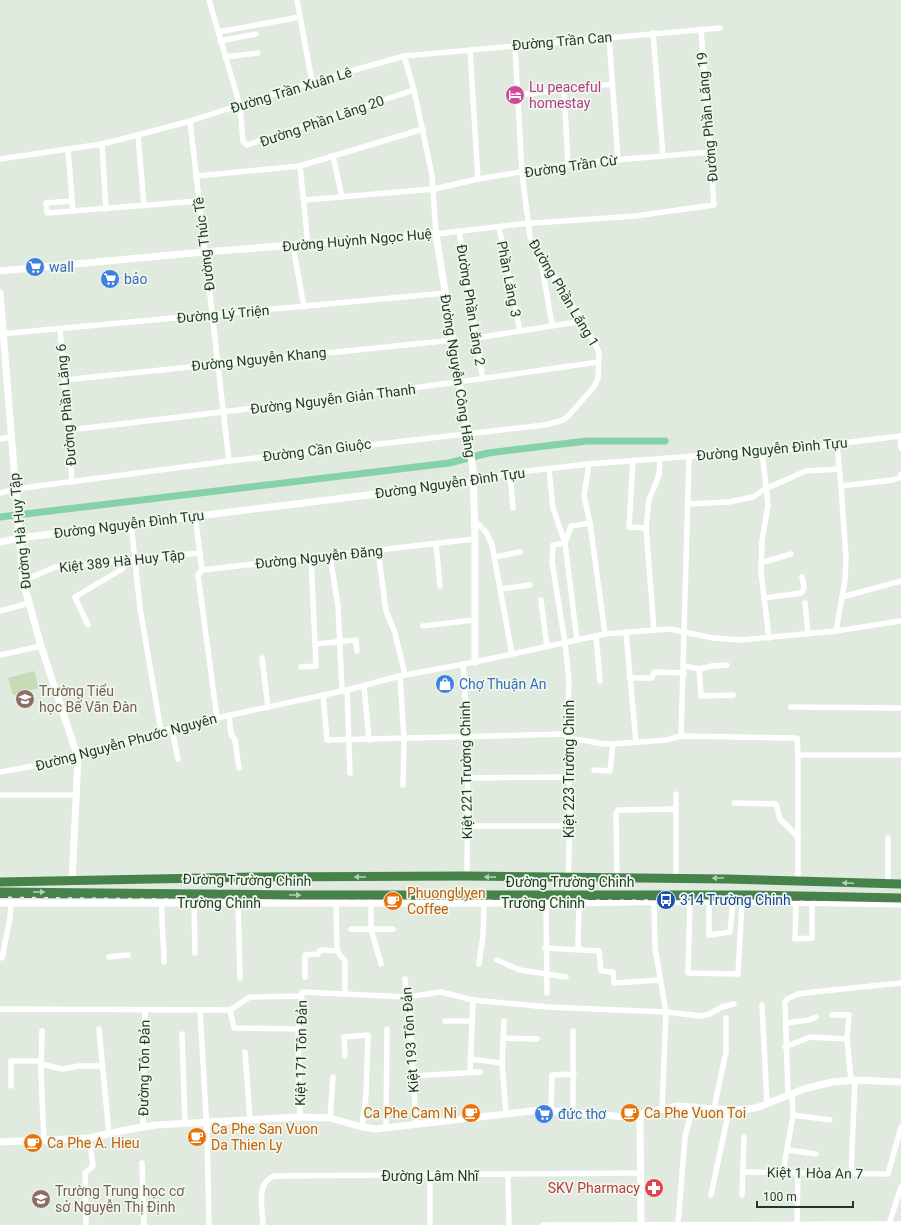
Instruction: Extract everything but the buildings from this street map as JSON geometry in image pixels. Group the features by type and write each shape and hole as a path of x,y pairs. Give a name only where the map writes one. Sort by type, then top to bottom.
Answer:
{"highway":[{"name":"Đường Trường Chinh","path":"0,882 72,882 278,877 467,876 737,879 901,884"},
{"path":"278,877 278,895"},
{"path":"737,879 737,900"},
{"path":"869,884 869,898"},
{"name":"Đường Trường Chinh","path":"0,892 568,896 737,900 901,898"}],"street":[{"path":"210,0 220,40 240,106"},
{"path":"297,0 312,82"},
{"path":"218,32 300,17"},
{"name":"Đường Trần Can","path":"404,56 720,28"},
{"name":"Đường Phần Lăng 19","path":"700,29 714,205"},
{"path":"653,33 663,156"},
{"path":"220,40 256,34"},
{"path":"608,37 618,160"},
{"name":"Đường Phần Lăng 1","path":"515,46 522,173 530,237 541,258 583,321 599,352 598,362"},
{"path":"470,50 478,179"},
{"path":"225,57 258,53"},
{"path":"404,56 414,90 434,189 436,234"},
{"name":"Đường Trần Xuân Lê","path":"0,159 68,150 102,144 138,135 190,121 312,82 404,56"},
{"path":"518,95 564,91 612,84"},
{"name":"Đường Phần Lăng 20","path":"240,106 243,141 244,144 251,145 414,90"},
{"path":"564,91 568,164"},
{"name":"Đường Thúc Tề","path":"190,121 229,461"},
{"path":"196,176 300,166 422,129"},
{"path":"138,135 144,206"},
{"path":"102,144 106,209"},
{"path":"68,150 73,211"},
{"name":"Đường Trần Cừ","path":"305,200 434,189 478,179 522,173 568,164 710,152"},
{"path":"333,156 342,197"},
{"path":"300,166 305,200 308,245"},
{"path":"72,201 46,203 47,213 199,201"},
{"name":"Đường Huỳnh Ngọc Huệ","path":"0,271 204,252 436,234 529,223 635,216 714,205"},
{"name":"Phần Lăng 3","path":"499,227 520,331"},
{"name":"Đường Phần Lăng 2","path":"459,231 483,379"},
{"name":"Đường Nguyễn Công Hãng","path":"436,234 454,340 474,482 475,662"},
{"path":"293,246 304,307"},
{"path":"541,258 552,325"},
{"name":"Đường Hà Huy Tập","path":"0,293 2,334 23,581 41,646 78,758 72,882"},
{"name":"Đường Lý Triện","path":"2,334 446,293"},
{"path":"476,338 583,321"},
{"name":"Đường Phần Lăng 6","path":"60,329 72,482"},
{"name":"Đường Nguyễn Khang","path":"64,380 454,340"},
{"name":"Đường Nguyễn Giản Thanh","path":"68,430 224,413 483,379 598,362"},
{"name":"Đường Cần Giuộc","path":"0,493 15,489 229,461 545,424 563,420 578,407 594,387 598,378 598,362"},
{"path":"901,436 901,448"},
{"name":"Đường Nguyễn Đình Tựu","path":"0,542 19,538 131,523 474,482 510,473 633,460 689,457 837,444 901,436"},
{"path":"0,440 11,437"},
{"path":"836,632 842,597 846,558 837,444"},
{"path":"762,451 765,489 768,505 762,541 761,563 769,638"},
{"path":"681,736 689,504 689,457"},
{"path":"654,630 646,528 649,500 660,475 660,459"},
{"path":"633,460 629,527 646,528"},
{"path":"589,464 584,496 590,523 605,634"},
{"path":"549,469 552,508 565,543 577,640"},
{"path":"689,504 728,502 747,499 765,489 806,471 839,469"},
{"path":"510,473 513,508"},
{"path":"841,486 893,480 899,478 901,474"},
{"path":"195,515 202,570 198,575 217,718"},
{"path":"475,521 490,538 495,557 512,654"},
{"path":"131,523 140,608 161,731"},
{"path":"565,543 571,526 590,523"},
{"name":"Đường Nguyễn Đăng","path":"202,570 475,539"},
{"name":"Kiệt 223 Trường Chinh","path":"565,543 553,545 552,562 565,643 569,681 568,737 570,826 568,896"},
{"path":"436,544 440,586"},
{"path":"378,551 386,611 395,633 402,676 404,739 403,785"},
{"path":"495,557 520,552"},
{"name":"Kiệt 389 Hà Huy Tập","path":"23,581 55,567 200,553"},
{"path":"761,563 791,554"},
{"path":"330,556 337,601 349,740 350,773"},
{"path":"301,667 316,666 311,558"},
{"path":"88,625 75,597 122,569 125,566 124,560"},
{"path":"764,598 800,593 804,588 802,576"},
{"path":"842,597 901,581"},
{"path":"500,589 530,585"},
{"path":"541,600 547,647"},
{"path":"0,611 29,603"},
{"path":"805,603 808,634"},
{"path":"423,626 474,620"},
{"name":"Đường Nguyễn Phước Nguyên","path":"0,772 78,758 161,731 268,706 344,691 402,676 605,634 670,629 713,638 740,640 836,632 901,621"},
{"path":"626,632 636,742"},
{"path":"596,636 600,681"},
{"path":"316,644 356,640 357,651"},
{"path":"0,655 41,646"},
{"path":"262,658 268,706"},
{"name":"Kiệt 221 Trường Chinh","path":"463,664 468,737 467,876"},
{"path":"629,678 652,678 654,672 684,669 699,670 712,666 727,665"},
{"path":"699,670 702,696 733,695"},
{"path":"364,686 369,740"},
{"path":"323,695 327,740 468,737 568,737 577,738 599,745 666,740 681,736 792,737 797,739 798,755 798,881"},
{"path":"791,708 901,708"},
{"name":"Đường Nguyễn Phước Nguyên","path":"229,715 231,734 235,740 239,768"},
{"path":"172,729 178,759"},
{"path":"594,770 610,771 613,744"},
{"path":"798,755 901,755"},
{"path":"468,778 569,777"},
{"path":"676,794 676,878"},
{"path":"0,795 76,795"},
{"path":"734,803 776,804 780,819 798,837"},
{"path":"616,878 616,814 618,810 676,808"},
{"path":"467,826 570,826"},
{"path":"888,838 888,884"},
{"path":"709,901 709,936 730,932 737,900"},
{"path":"690,902 688,973 738,974 737,900"},
{"name":"Trường Chinh","path":"12,903 654,903 737,900 796,904 901,904"},
{"path":"0,903 12,903 2,958"},
{"path":"162,903 161,930 164,937 164,962"},
{"path":"194,903 195,953"},
{"path":"238,903 240,978"},
{"path":"336,903 337,951 346,961 345,993"},
{"path":"371,903 372,929 381,964"},
{"path":"479,964 483,935 484,903"},
{"name":"Đường Trường Chinh","path":"546,903 545,948 547,993"},
{"name":"Đường Trường Chinh","path":"578,949 579,903"},
{"path":"654,903 655,948 666,1012 662,1110"},
{"path":"796,904 795,939 812,938 812,904"},
{"path":"351,930 393,929"},
{"path":"545,948 599,951 601,971 613,972 614,983 660,980"},
{"path":"305,977 304,955 318,954 321,950 337,951"},
{"path":"109,957 128,955"},
{"path":"497,960 520,970 566,977"},
{"name":"Kiệt 193 Tôn Đản","path":"405,979 410,1016 412,1076 416,1124"},
{"path":"783,1172 793,1115 786,1047 787,999 798,994 901,983"},
{"name":"Kiệt 171 Tôn Đản","path":"300,1116 299,1029 302,992 352,993 408,997 441,992 473,1000 547,1007 705,1015 722,1007 734,1004"},
{"path":"0,1009 230,1010 250,997 301,996"},
{"path":"470,1072 473,1000"},
{"path":"762,1005 767,1104"},
{"name":"Đường Tôn Đản","path":"143,1126 145,1010"},
{"path":"200,1010 207,1122 209,1225"},
{"path":"230,1010 234,1028 299,1029"},
{"path":"832,1015 849,1015 847,1039 853,1080 851,1173"},
{"path":"786,1023 809,1020 816,1017"},
{"path":"714,1108 726,1052 726,1018"},
{"path":"445,1020 472,1021"},
{"path":"504,1021 502,1063 506,1113"},
{"path":"99,1029 109,1134"},
{"path":"386,1128 387,1029"},
{"path":"42,1031 41,1062 44,1141"},
{"path":"573,1031 573,1111"},
{"path":"182,1034 185,1124"},
{"path":"344,1056 344,1037 368,1035 366,1095 362,1127"},
{"path":"786,1047 810,1037 847,1039"},
{"path":"503,1038 537,1039"},
{"path":"245,1052 250,1120"},
{"path":"470,1059 502,1063"},
{"path":"11,1086 11,1061 41,1062 62,1069 79,1066 102,1066"},
{"path":"412,1076 480,1072"},
{"path":"551,1109 552,1075 574,1074"},
{"path":"330,1118 333,1077"},
{"name":"Đường Tôn Đản","path":"0,1142 89,1138 143,1126 300,1116 330,1118 362,1127 386,1128 551,1109 618,1117 640,1116 678,1106 729,1110 749,1109 767,1104 817,1085 853,1080 901,1082"},
{"path":"678,1224 684,1137 693,1106"},
{"path":"711,1195 729,1110"},
{"path":"793,1115 830,1120"},
{"path":"640,1116 641,1224"},
{"name":"Kiệt 1 Hòa An 7","path":"743,1172 888,1174 901,1128"},
{"path":"742,1195 744,1137"},
{"path":"86,1225 85,1173 92,1166 89,1138"},
{"path":"788,1150 816,1154"},
{"path":"142,1163 144,1225"},
{"path":"797,1224 798,1172"},
{"name":"Đường Lâm Nhĩ","path":"263,1225 262,1188 267,1179 274,1176 508,1176 641,1173"},
{"path":"430,1176 430,1225"},
{"path":"508,1176 510,1225"},
{"path":"889,1224 901,1187"},
{"path":"543,1225 901,1224"}],"green space":[{"path":"34,671 39,688 13,695 8,678"}],"waterway":[{"path":"0,517 449,463 488,453 587,441 665,441"}],"railway":[{"path":"0,897 901,900"}],"place":[{"name":"Lu peaceful homestay","path":"515,95"},
{"name":"wall","path":"35,267"},
{"name":"bảo","path":"110,279"},
{"name":"Chợ Thuận An","path":"445,684"},
{"name":"Trường Tiểu học Bế Văn Đàn","path":"25,699"},
{"name":"314 Trường Chinh","path":"666,900"},
{"name":"PhuongUyen Coffee","path":"393,901"},
{"name":"Ca Phe Cam Ni","path":"471,1113"},
{"name":"Ca Phe Vuon Toi","path":"630,1113"},
{"name":"đức thơ","path":"544,1114"},
{"name":"Ca Phe San Vuon Da Thien Ly","path":"197,1137"},
{"name":"Ca Phe A. Hieu","path":"33,1143"},
{"name":"SKV Pharmacy","path":"654,1188"},
{"name":"Trường Trung học cơ sở Nguyễn Thị Định","path":"41,1199"}]}
